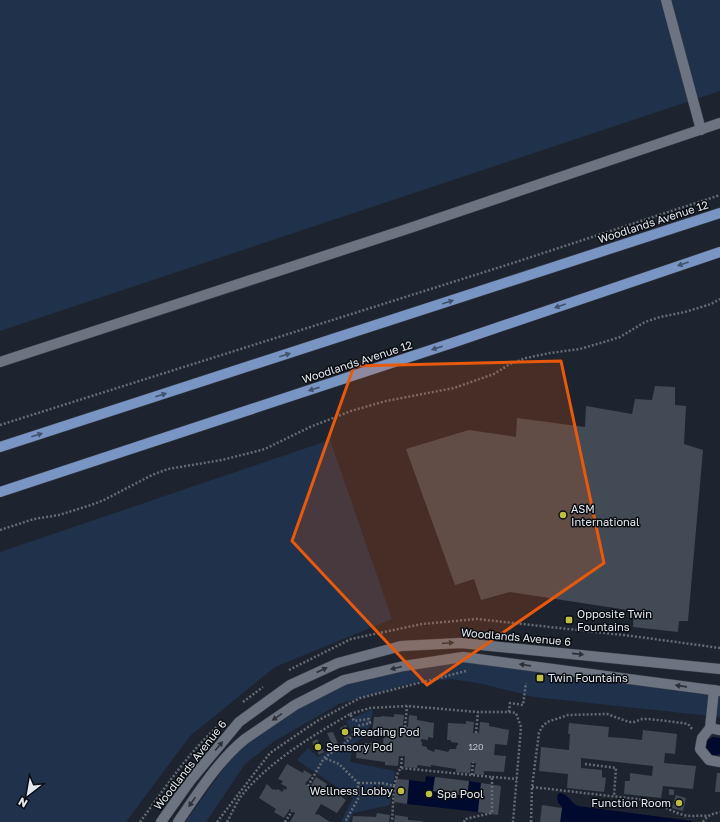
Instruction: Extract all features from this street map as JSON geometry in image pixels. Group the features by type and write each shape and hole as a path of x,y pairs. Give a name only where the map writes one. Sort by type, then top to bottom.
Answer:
{"main road":[{"name":"Woodlands Avenue 12","path":"0,447 720,213"},
{"name":"Woodlands Avenue 12","path":"0,492 452,343 720,252"}],"street":[{"path":"666,0 701,130"},
{"path":"0,362 407,230 720,123"},
{"name":"Woodlands Avenue 6","path":"162,822 190,781 239,722 290,684 338,663 401,646 462,643 720,669"},
{"name":"Woodlands Avenue 6","path":"178,822 206,782 237,745 296,705 344,680 404,666 463,657 717,690"},
{"path":"717,690 710,728 702,738 700,749 708,760 720,762"},
{"path":"710,728 720,730"}],"path":[{"path":"0,425 121,388 268,339 505,265 720,195"},
{"path":"0,530 34,519 59,515 91,505 104,500 152,475 168,469 222,460 265,449 310,427 351,411 386,401 454,388 494,374 510,364 526,358 580,349 604,342 620,337 645,322 660,317 685,312 720,299"},
{"path":"217,822 270,753 317,721 360,698 469,670"},
{"path":"509,712 510,703 524,705 526,683"},
{"path":"405,726 407,706"},
{"path":"227,822 242,796 265,771 312,736 350,714 370,708 407,706 478,712 509,712 516,714 521,727 513,822"},
{"path":"476,733 478,712"},
{"path":"308,786 324,758 349,740 355,734 357,726 370,723 369,719 354,721 350,714"},
{"path":"531,822 532,788 539,734 542,727 552,719 568,715 607,714 629,722 648,719 683,723 688,724 692,728 701,743"},
{"path":"392,822 394,786 398,772 401,768 402,756"},
{"path":"324,758 339,764 358,783 358,799 345,822"},
{"path":"472,775 473,762"},
{"path":"585,764 616,768 614,796"},
{"path":"401,768 492,778 517,779"},
{"path":"464,822 465,819 492,813 492,778"},
{"path":"358,783 382,783 394,786"},
{"path":"532,788 614,796 654,802 683,815 708,816 720,812"},
{"path":"285,822 292,811"},
{"path":"703,822 708,816"}],"highlighted area":[{"path":"561,361 604,563 427,685 292,541 354,366"}],"shaded area":[{"path":"0,0 720,0 720,91 0,331"},
{"path":"330,440 392,619 275,667 190,736 126,822 0,822 0,552"},
{"path":"464,659 720,691 720,717 534,697 483,684 451,679 408,684 339,704 273,742 245,764 206,822 185,822 245,739 296,708 343,685 395,671"},
{"path":"373,709 368,734 353,744 350,762 395,771 390,805 353,813 349,822 341,822 353,798 297,760 308,748 318,757 341,743 355,737 346,721"},
{"path":"713,737 720,738 720,754 713,755 708,752 706,747 708,740"},
{"name":"Spa Pool","path":"426,776 435,777 433,791 467,796 469,781 481,783 478,812 407,804 409,780 425,782"},
{"path":"560,793 565,795 578,806 692,822 560,822 562,807 558,803 557,798 558,794"}],"building":[{"name":"ASM International","path":"655,386 675,387 675,405 686,406 684,444 703,450 688,621 679,621 678,632 633,627 634,611 510,592 481,600 474,579 455,585 406,449 469,430 516,437 517,418 585,427 586,406 632,414 635,399 652,400"},
{"path":"394,714 404,715 403,726 408,727 409,715 417,716 417,720 434,723 433,738 428,737 428,740 421,739 421,742 422,746 427,747 427,749 434,752 435,749 448,752 450,749 456,749 458,745 458,743 447,740 448,723 466,724 466,721 474,722 473,733 479,733 480,722 489,723 489,726 509,730 507,745 495,744 494,755 506,756 504,772 484,771 484,775 474,774 476,763 473,762 471,762 470,773 456,772 456,769 431,765 431,767 418,765 417,768 404,767 405,756 399,756 398,766 385,765 385,762 356,758 357,744 364,745 364,743 379,743 379,745 383,746 384,733 372,732 374,717 394,717"},
{"path":"569,723 609,727 608,737 642,740 643,730 677,734 675,754 665,753 664,763 696,766 693,789 663,786 661,798 624,794 625,781 630,781 630,773 652,776 653,766 581,758 581,768 602,770 602,777 606,778 604,792 567,788 568,774 539,771 541,747 569,750"},
{"name":"Reading Pod","path":"346,725 350,737 345,740 340,728"},
{"path":"333,732 338,744 333,746 327,733"},
{"name":"Sensory Pod","path":"317,739 324,752 319,755 312,742"},
{"path":"287,764 303,773 304,770 312,775 305,784 310,787 316,777 346,800 337,813 321,804 315,814 318,814 330,822 290,822 295,813 290,809 284,818 274,812 276,809 259,798 267,784 273,790 278,789 282,792 284,789 286,790 287,787 281,784 283,781 278,779"},
{"path":"717,773 720,773 720,792 715,792"},
{"path":"435,777 469,781 467,796 433,791"},
{"name":"Wellness Lobby","path":"396,779 409,780 407,804 394,802"},
{"path":"481,783 501,786 498,815 478,812"},
{"path":"669,789 674,790 674,795 669,795"},
{"name":"Function Room","path":"676,795 686,798 683,811 672,808"},
{"path":"542,805 562,808 560,822 540,822"},
{"path":"377,813 390,815 389,822 352,822 353,816 376,817"},
{"path":"395,815 408,817 408,820 422,822 394,822"}],"place":[{"name":"ASM International","path":"563,515"},
{"name":"Opposite Twin Fountains","path":"569,620"},
{"name":"Twin Fountains","path":"540,678"},
{"name":"Reading Pod","path":"345,732"},
{"name":"Sensory Pod","path":"318,747"},
{"name":"Wellness Lobby","path":"401,791"},
{"name":"Spa Pool","path":"429,794"},
{"name":"Function Room","path":"679,803"}]}
